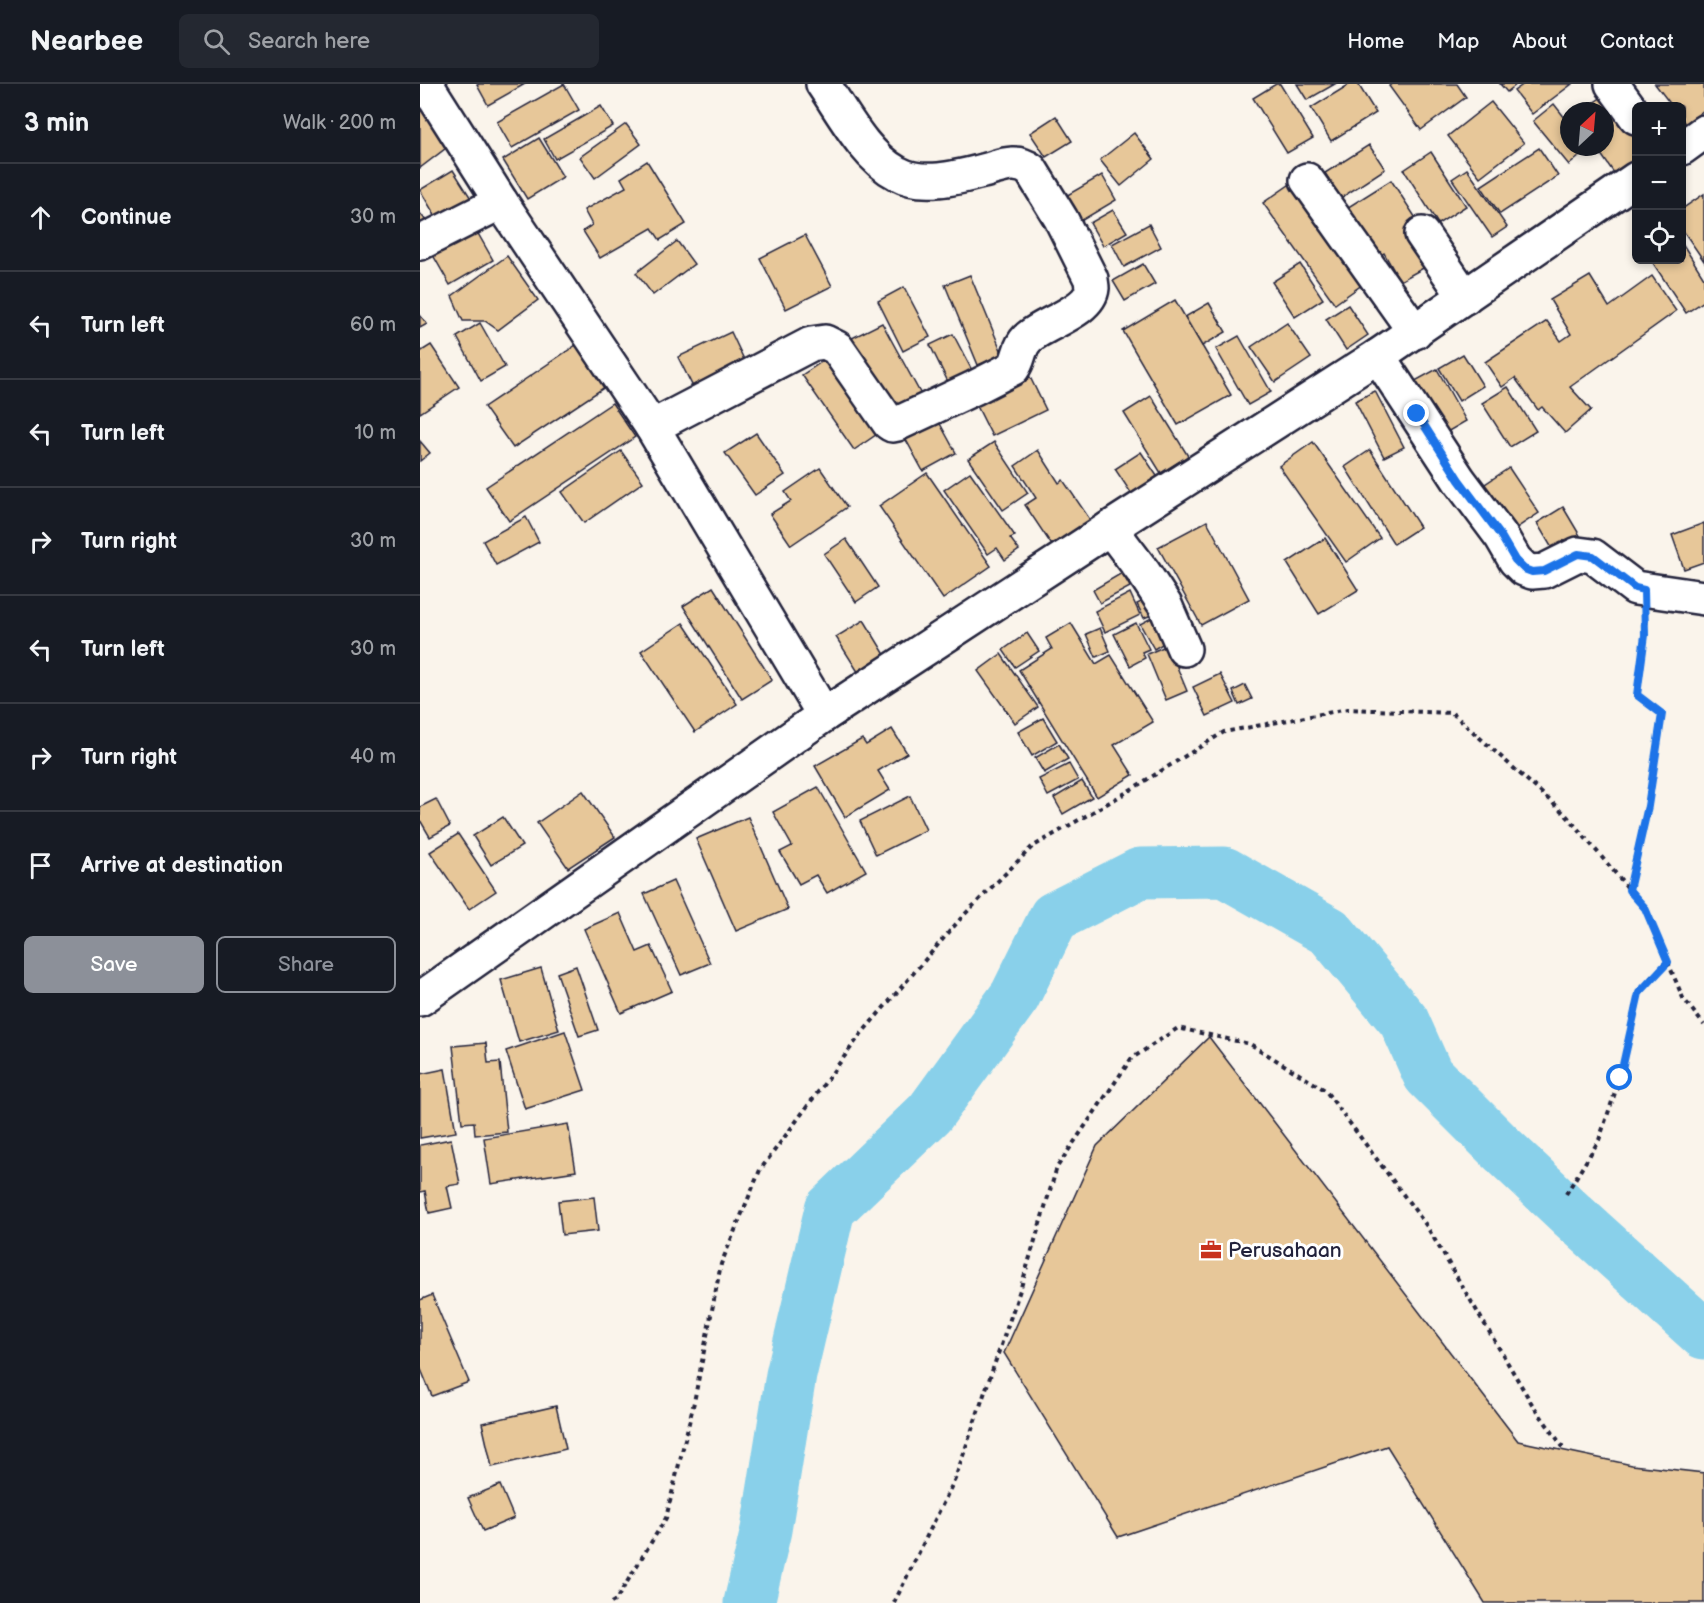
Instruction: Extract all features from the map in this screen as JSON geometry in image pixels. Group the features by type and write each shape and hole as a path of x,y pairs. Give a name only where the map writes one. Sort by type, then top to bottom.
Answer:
{"street":[{"path":"426,84 501,202 652,427 824,715"},
{"path":"652,427 811,344 825,342 837,348 889,423 897,424 1013,368 1020,346 1028,337 1074,310 1088,299 1092,289 1091,279 1061,219 1031,170 1024,165 1009,163 982,172 937,180 914,180 885,165 876,156 858,136 823,84"},
{"path":"1612,84 1632,112"},
{"path":"1686,145 1704,132"},
{"path":"1307,180 1415,332"},
{"path":"420,999 824,715 1415,332 1632,182"},
{"path":"420,243 501,202"},
{"path":"1422,234 1465,297"},
{"path":"1378,356 1459,480 1501,536 1515,560 1524,569 1532,572 1544,571 1578,554 1593,556 1635,588 1704,598"},
{"path":"1110,528 1165,605 1184,649"}],"path":[{"path":"1629,890 1648,806 1662,714 1637,695 1645,635 1644,590"},
{"path":"611,1603 616,1600 666,1518 694,1402 721,1264 760,1170 869,1025 962,916 1032,847 1224,732 1348,709 1452,713 1566,815 1645,908 1683,998 1704,1025"},
{"path":"1566,1194 1599,1140 1620,1078 1639,993 1668,962"},
{"path":"894,1603 955,1479 1021,1287 1057,1167 1131,1059 1178,1028 1250,1044 1324,1090 1426,1225 1532,1404 1563,1447"}],"building":[{"path":"525,84 488,105 477,85"},
{"path":"564,84 579,110 512,148 497,122"},
{"path":"1276,84 1280,84 1313,138 1287,153 1253,98"},
{"path":"1297,84 1335,84 1307,100"},
{"path":"1350,84 1358,84 1376,113 1331,141 1311,108"},
{"path":"1392,84 1457,84 1466,97 1421,130 1389,86"},
{"path":"1500,84 1517,84 1507,92"},
{"path":"1524,84 1572,84 1532,114 1514,91"},
{"path":"1655,84 1704,84 1704,110 1686,123 1686,102 1669,102"},
{"path":"1605,95 1610,102 1594,102"},
{"path":"1491,102 1524,143 1480,177 1448,136"},
{"path":"1554,104 1560,112 1560,154 1533,121"},
{"path":"601,106 613,126 555,159 544,139"},
{"path":"420,108 450,145 420,168"},
{"path":"1614,108 1632,134 1632,161 1614,173 1602,156 1614,156"},
{"path":"1056,116 1072,141 1046,157 1030,133"},
{"path":"626,124 641,144 595,178 580,157"},
{"path":"1134,133 1154,159 1121,186 1100,160"},
{"path":"539,138 563,177 527,199 503,160"},
{"path":"1369,145 1385,169 1341,198 1325,173"},
{"path":"1539,148 1558,176 1500,214 1481,186"},
{"path":"1431,152 1466,206 1438,224 1404,170"},
{"path":"1562,156 1580,156 1569,165"},
{"path":"647,161 686,224 660,240 652,228 600,258 583,231 592,225 584,210 626,187 621,178"},
{"path":"1467,169 1507,227 1492,237 1452,179"},
{"path":"453,170 474,203 440,224 420,190"},
{"path":"1102,175 1116,200 1079,222 1064,197"},
{"path":"1302,176 1373,277 1335,304 1263,203"},
{"path":"1391,180 1423,229 1427,266 1400,281 1384,253 1373,260 1342,211"},
{"path":"1704,194 1704,261 1686,235 1686,206"},
{"path":"1113,210 1127,232 1103,246 1090,223"},
{"path":"420,213 429,225 420,232"},
{"path":"472,223 493,260 450,285 429,248"},
{"path":"1149,224 1161,247 1124,267 1112,244"},
{"path":"805,235 832,286 786,309 760,258"},
{"path":"677,241 694,264 653,295 636,273"},
{"path":"1686,249 1704,278 1704,301 1686,313 1654,264 1686,264"},
{"path":"507,256 538,300 498,330 485,321 463,321 452,296"},
{"path":"1143,264 1155,284 1125,301 1113,281"},
{"path":"1300,264 1323,299 1295,317 1272,282"},
{"path":"970,275 1003,355 978,365 945,285"},
{"path":"1590,276 1609,307 1652,276 1676,311 1570,387 1591,410 1565,433 1542,407 1538,410 1515,378 1502,387 1485,362 1547,321 1561,341 1571,334 1550,300"},
{"path":"904,287 930,337 903,351 878,301"},
{"path":"1175,300 1231,395 1178,425 1123,331"},
{"path":"1209,303 1226,332 1202,346 1185,317"},
{"path":"1348,305 1368,335 1346,350 1326,319"},
{"path":"420,315 427,324 420,328"},
{"path":"480,323 505,367 481,381 457,337"},
{"path":"882,323 925,402 894,418 850,339"},
{"path":"1287,323 1311,358 1275,382 1251,347"},
{"path":"731,332 747,366 695,391 678,357"},
{"path":"953,334 977,380 953,392 930,345"},
{"path":"1239,336 1271,392 1248,405 1216,349"},
{"path":"582,341 611,383 513,448 484,407"},
{"path":"431,345 459,387 420,413 420,352"},
{"path":"1463,354 1483,386 1459,401 1439,368"},
{"path":"829,357 880,432 854,450 802,375"},
{"path":"1437,369 1466,421 1435,439 1406,386"},
{"path":"1030,377 1046,410 992,436 976,404"},
{"path":"1508,387 1536,431 1510,447 1482,403"},
{"path":"1375,391 1404,447 1384,457 1355,401"},
{"path":"1151,396 1188,456 1161,473 1124,413"},
{"path":"612,403 635,437 509,521 486,487"},
{"path":"938,420 956,453 923,471 905,438"},
{"path":"756,433 785,475 755,495 725,453"},
{"path":"420,441 430,453 420,461"},
{"path":"994,442 1028,493 1003,510 968,459"},
{"path":"1313,442 1380,538 1346,562 1279,466"},
{"path":"1038,450 1059,483 1063,480 1091,521 1053,547 1025,505 1036,498 1015,466"},
{"path":"1370,450 1420,527 1394,544 1345,467"},
{"path":"621,451 643,482 584,523 562,492"},
{"path":"1141,452 1161,482 1135,499 1115,469"},
{"path":"820,468 847,507 791,545 770,514 791,501 785,492"},
{"path":"1509,468 1539,513 1509,533 1479,488"},
{"path":"970,472 1015,536 1010,538 1019,550 1005,560 997,548 988,554 944,490"},
{"path":"927,473 991,566 943,599 879,506"},
{"path":"1563,507 1585,544 1559,560 1537,523"},
{"path":"526,517 539,542 496,565 483,541"},
{"path":"1207,521 1249,599 1201,625 1158,547"},
{"path":"1704,523 1704,562 1684,569 1672,535"},
{"path":"1325,538 1358,590 1319,614 1287,563"},
{"path":"846,539 878,587 856,602 824,554"},
{"path":"1122,573 1130,587 1100,603 1093,590"},
{"path":"713,587 772,680 742,699 683,606"},
{"path":"1130,593 1140,615 1105,632 1095,611"},
{"path":"1153,596 1161,611 1144,618 1137,604"},
{"path":"1161,613 1174,637 1154,649 1140,624"},
{"path":"864,620 887,658 860,675 836,637"},
{"path":"683,623 737,704 695,732 641,651"},
{"path":"1071,623 1096,664 1111,655 1153,722 1114,745 1133,775 1097,797 1019,670 1052,649 1046,638"},
{"path":"1136,623 1149,649 1142,652 1145,658 1130,666 1114,634"},
{"path":"1100,628 1110,651 1096,657 1086,634"},
{"path":"1027,633 1039,651 1015,667 1003,650"},
{"path":"1175,642 1184,664 1177,667 1187,691 1166,700 1147,654"},
{"path":"1001,654 1038,707 1015,723 978,671"},
{"path":"1220,674 1235,703 1207,716 1193,687"},
{"path":"1245,685 1252,699 1239,705 1233,691"},
{"path":"1043,718 1057,741 1032,756 1018,732"},
{"path":"892,729 907,753 878,771 890,790 845,817 815,766 862,739 866,745"},
{"path":"1059,744 1068,759 1044,773 1035,758"},
{"path":"1069,764 1078,780 1048,796 1039,779"},
{"path":"1082,781 1092,797 1063,814 1054,798"},
{"path":"818,787 866,871 827,893 816,875 799,884 780,852 792,846 773,812"},
{"path":"583,791 615,837 568,868 537,823"},
{"path":"910,796 926,830 876,855 860,821"},
{"path":"436,799 450,826 430,837 420,820 420,807"},
{"path":"503,817 522,846 491,865 473,836"},
{"path":"748,817 788,909 736,931 696,839"},
{"path":"458,834 496,891 469,909 430,852"},
{"path":"673,881 710,963 681,975 644,894"},
{"path":"620,913 637,952 651,946 672,991 621,1013 584,929"},
{"path":"576,966 598,1030 579,1036 557,973"},
{"path":"541,968 559,1030 519,1042 501,980"},
{"path":"565,1031 585,1090 525,1109 506,1051"},
{"name":"Perusahaan","path":"1209,1037 1518,1441 1632,1465 1704,1473 1704,1603 1485,1603 1387,1446 1118,1537 1004,1353 1097,1146"},
{"path":"486,1043 488,1063 500,1062 507,1132 475,1135 474,1122 462,1123 453,1046"},
{"path":"445,1069 456,1132 420,1138 420,1074"},
{"path":"568,1124 576,1171 491,1184 484,1138"},
{"path":"451,1139 460,1184 447,1186 452,1208 429,1213 425,1191 420,1192 420,1145"},
{"path":"594,1197 598,1231 562,1235 558,1201"},
{"path":"432,1295 469,1382 432,1396 420,1367 420,1300"},
{"path":"556,1406 566,1449 492,1467 482,1423"},
{"path":"500,1485 514,1518 483,1531 468,1498"}],"waterway":[{"path":"749,1603 766,1530 791,1375 830,1209 930,1113 1015,996 1054,917 1140,873 1224,872 1330,932 1404,1021 1428,1075 1572,1215 1704,1334"}],"place":[{"name":"Perusahaan","path":"1211,1250"}],"route":[{"path":"1417,414 1459,480 1501,536 1515,560 1524,569 1532,572 1544,571 1578,554 1593,556 1635,588 1644,590 1645,635 1637,695 1662,714 1648,806 1629,890 1645,908 1668,962 1639,993 1620,1078"}]}
